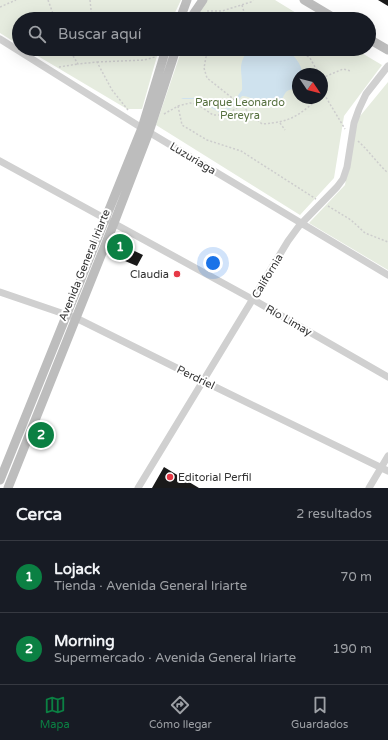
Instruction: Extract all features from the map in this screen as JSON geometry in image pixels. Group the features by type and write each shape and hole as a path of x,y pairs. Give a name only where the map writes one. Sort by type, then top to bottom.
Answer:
{"main road":[{"path":"183,12 188,0"},
{"path":"304,0 324,12"},
{"path":"193,12 199,2"},
{"path":"376,43 388,50"},
{"name":"Avenida General Iriarte","path":"8,488 114,223 146,130 148,113 164,56"},
{"name":"Avenida General Iriarte","path":"0,480 105,218 146,130 156,116 174,56"}],"street":[{"name":"Luzuriaga","path":"0,39 12,47"},
{"name":"Luzuriaga","path":"26,56 146,130 388,275"},
{"name":"California","path":"138,488 288,241 302,223 337,187 344,176 356,117 361,104 368,91 388,66"},
{"name":"Río Limay","path":"0,161 114,223 388,377"},
{"name":"Perdriel","path":"0,292 76,318 388,471"},
{"path":"369,488 388,456"}],"path":[{"path":"0,7 16,0"},
{"path":"48,0 52,12"},
{"path":"90,0 91,12"},
{"path":"199,2 206,11 222,11 253,0"},
{"path":"242,5 244,12"},
{"path":"73,56 78,64"},
{"path":"53,73 58,67 97,62 144,60 154,56"},
{"path":"207,56 204,68 207,78 240,104 262,124 280,123 298,115 312,104"},
{"path":"307,56 316,68"},
{"path":"97,62 112,90 127,108 133,122"},
{"path":"328,76 343,69 351,70"},
{"path":"328,101 342,126 366,148 376,163 388,173"},
{"path":"156,116 159,117 178,106 190,103 197,104 212,115 226,115 240,104"},
{"path":"178,106 182,125 193,133 207,140 241,151 351,220 365,233 388,242"},
{"path":"280,123 285,130"}],"green space":[{"path":"0,0 181,0 175,12 12,12 12,41 0,33"},
{"path":"206,0 275,0 295,12 200,12"},
{"path":"38,56 157,56 142,109 127,109"},
{"name":"Parque Leonardo Pereyra","path":"180,56 367,56 382,65 344,116 334,178 300,215 156,125"},
{"path":"388,82 388,270 309,223 345,185 356,121"}],"water":[{"path":"245,56 294,56 302,68 292,68 292,89 286,92 281,102 275,106 266,106 246,96 242,96 230,109 219,112 196,99 181,98 197,98 218,110 229,108 242,90 241,64"}],"building":[{"path":"378,0 388,0 388,6"},
{"path":"122,245 143,255 137,266 113,256 117,246"},
{"name":"Editorial Perfil","path":"164,467 199,488 152,488"}],"place":[{"name":"Lojack","path":"120,247"},
{"name":"Claudia","path":"177,274"},
{"name":"Morning","path":"41,435"},
{"name":"Editorial Perfil","path":"170,477"}]}
